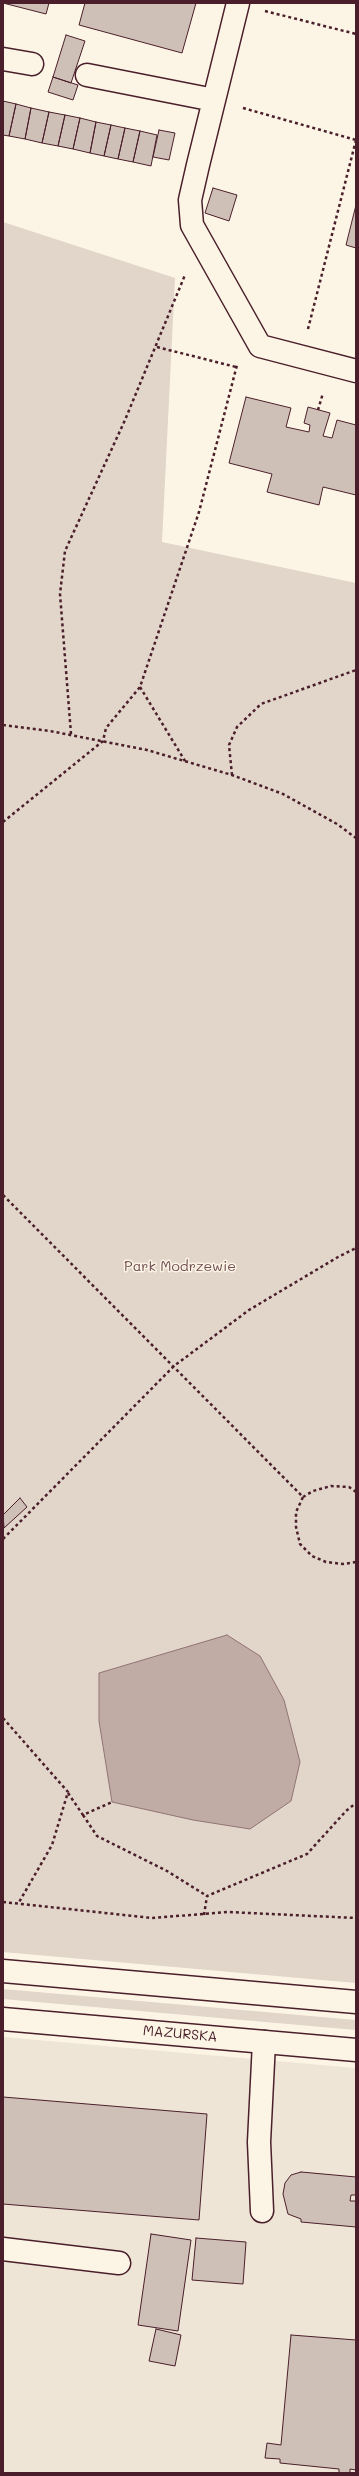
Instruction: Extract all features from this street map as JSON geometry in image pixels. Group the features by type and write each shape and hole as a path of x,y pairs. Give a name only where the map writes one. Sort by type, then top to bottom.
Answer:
{"main road":[{"path":"238,4 198,164 190,211 192,224 204,249 260,346 356,371"},
{"path":"3,59 32,64"},
{"path":"87,75 214,100"},
{"path":"3,1971 356,2002"},
{"name":"MAZURSKA","path":"3,2018 356,2050"},
{"path":"262,2211 259,2142 264,2042"},
{"path":"3,2249 119,2263"}],"path":[{"path":"238,4 356,34"},
{"path":"214,100 356,140 300,356"},
{"path":"71,734 60,594 65,551 157,346 188,266 204,249"},
{"path":"3,822 103,741 106,728 140,687 199,512 236,367 251,331"},
{"path":"157,346 236,367"},
{"path":"232,775 229,745 237,727 261,704 356,670"},
{"path":"140,687 185,761"},
{"path":"3,725 71,734 147,750 232,775 283,794 336,824 356,838"},
{"path":"3,1195 303,1497"},
{"path":"3,1539 174,1366 249,1310 338,1257 356,1248"},
{"path":"356,1492 349,1487 331,1486 313,1491 303,1497 296,1512 296,1527 300,1544 312,1556 326,1562 343,1564 356,1562"},
{"path":"3,1718 68,1792 97,1836 167,1871 207,1896"},
{"path":"18,1904 52,1845 68,1792"},
{"path":"83,1815 112,1802"},
{"path":"207,1896 307,1854 356,1802"},
{"path":"204,1915 207,1896"},
{"path":"3,1902 152,1918 228,1912 356,1918"}],"shaded area":[{"path":"227,1635 260,1656 284,1700 300,1762 291,1801 250,1829 193,1820 112,1802 99,1721 99,1673"},
{"path":"3,2037 356,2068 356,2473 3,2473"}],"green space":[{"name":"Park Modrzewie","path":"3,222 175,278 162,542 356,583 356,1983 3,1952"},
{"path":"3,1989 356,2020 356,2030 3,1999"}],"building":[{"path":"3,3 49,3 46,14"},
{"path":"85,3 196,3 182,53 79,25"},
{"path":"66,35 85,41 71,83 53,77"},
{"path":"53,77 78,85 73,100 48,92"},
{"path":"3,101 16,104 9,136 3,135"},
{"path":"16,104 31,108 25,139 9,136"},
{"path":"31,108 49,112 42,143 25,139"},
{"path":"49,112 65,115 58,146 42,143"},
{"path":"65,115 80,118 73,149 58,146"},
{"path":"80,118 96,122 90,153 73,149"},
{"path":"96,122 111,125 104,156 90,153"},
{"path":"111,125 125,128 118,159 104,156"},
{"path":"125,128 140,131 133,162 118,159"},
{"path":"159,130 175,133 169,160 153,157"},
{"path":"140,131 157,135 151,166 133,162"},
{"path":"213,188 237,195 229,221 205,213"},
{"path":"356,205 356,248 346,245"},
{"path":"246,397 291,408 286,427 309,432 310,425 304,423 308,407 330,413 323,436 332,438 337,420 356,425 356,495 323,487 319,505 267,492 272,474 229,463"},
{"path":"20,1498 27,1507 4,1528 3,1515"},
{"path":"3,2097 207,2114 199,2220 3,2204"},
{"path":"301,2172 356,2177 356,2195 351,2195 350,2201 356,2201 356,2227 301,2222 301,2219 288,2214 283,2194 285,2183 291,2175"},
{"path":"151,2234 191,2240 178,2331 138,2325"},
{"path":"196,2238 246,2242 243,2284 192,2280"},
{"path":"156,2329 181,2335 175,2366 149,2361"},
{"path":"291,2335 356,2340 356,2470 350,2469 350,2473 339,2473 339,2469 280,2463 280,2459 265,2458 267,2443 281,2445"}]}
